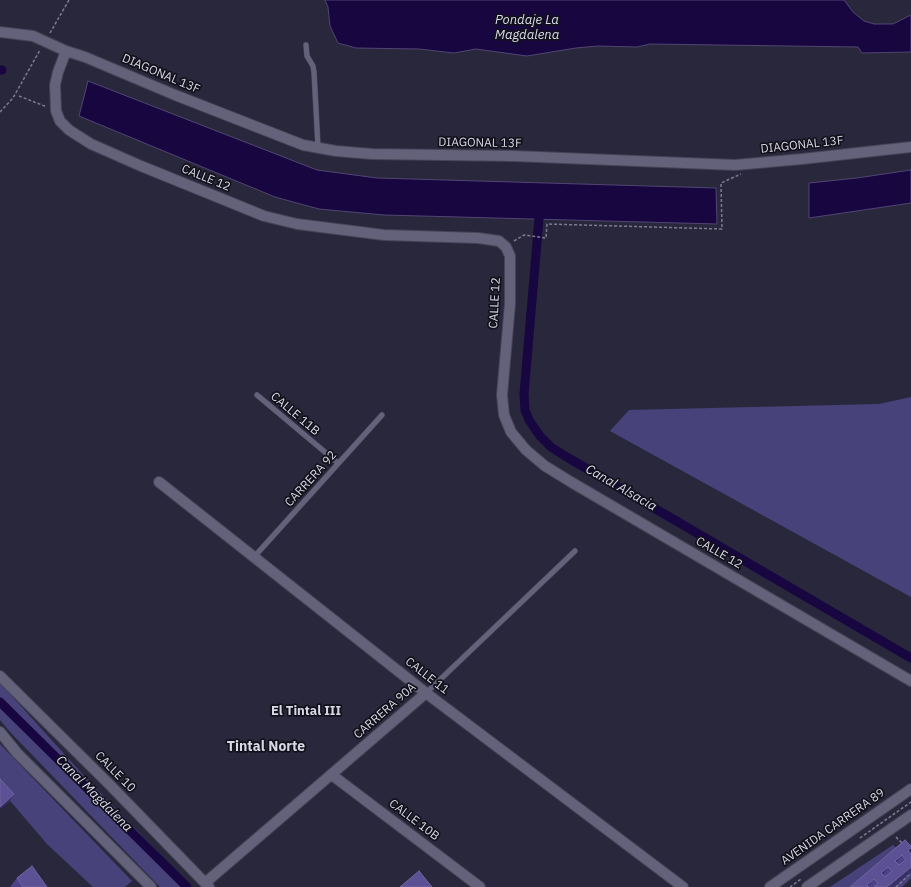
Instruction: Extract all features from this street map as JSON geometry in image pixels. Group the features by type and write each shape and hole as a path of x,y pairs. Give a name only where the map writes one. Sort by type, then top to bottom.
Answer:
{"street":[{"name":"DIAGONAL 13F","path":"0,32 32,36 175,95 303,145 336,152 514,156 735,165 802,160 911,146"},
{"name":"CALLE 12","path":"66,51 58,72 55,86 56,111 60,122 68,130 91,144 264,216 297,224 384,235 498,240 506,247 510,256 510,304 502,395 504,415 511,432 526,450 546,466 571,482 911,681"},
{"name":"CALLE 11","path":"158,482 426,693 682,887"},
{"name":"CALLE 10","path":"0,676 108,783 207,885"},
{"name":"CARRERA 90A","path":"207,885 426,693"},
{"path":"0,732 17,753 148,886"},
{"name":"CALLE 10B","path":"332,775 480,887"},
{"name":"AVENIDA CARRERA 89","path":"770,887 911,789"},
{"path":"807,887 911,815"}],"lane":[{"path":"306,45 307,56 313,66 314,72 318,147"},
{"name":"CALLE 11B","path":"257,395 338,463"},
{"name":"CARRERA 92","path":"254,557 382,415"},
{"name":"CARRERA 90A","path":"426,693 575,551"}],"path":[{"path":"0,112 13,98 69,0"},
{"path":"19,96 56,111"},
{"path":"506,247 524,235 546,238 548,224 722,229 721,183 741,174"},
{"path":"896,887 910,874"}],"shaded area":[{"path":"911,397 911,597 610,431 629,410 879,404"},
{"path":"0,683 86,778 192,887 160,887 11,733 0,720"},
{"path":"0,744 132,881 125,887 93,887 47,844 0,789"},
{"path":"893,845 911,862 911,878 902,887 830,887"}],"water":[{"name":"Pondaje La Magdalena","path":"325,0 844,0 853,12 864,21 874,24 893,24 911,15 911,52 862,53 858,47 650,44 637,47 598,46 576,48 527,56 476,49 454,53 419,49 356,48 338,43 330,26 328,7"},
{"path":"88,81 317,170 377,178 716,188 717,224 384,215 319,209 275,197 79,116"},
{"path":"911,170 911,203 809,218 809,183"}],"building":[{"path":"0,779 14,794 0,807"},
{"path":"905,840 911,846 908,850 911,854 911,867 887,887 874,887 878,883 874,879 867,885 869,887 850,887","holes":["902,855 906,860 899,865 895,861","888,867 892,871 885,877 881,873"]},
{"path":"32,866 47,887 23,887 17,878"},
{"path":"419,871 432,887 400,887"}],"waterway":[{"name":"Canal Alsacia","path":"540,207 524,394 525,410 529,420 540,436 551,447 565,456 911,658"},
{"name":"Canal Magdalena","path":"0,702 187,887"}],"district":[{"name":"El Tintal III","path":"306,711"},
{"name":"Tintal Norte","path":"266,747"}]}
